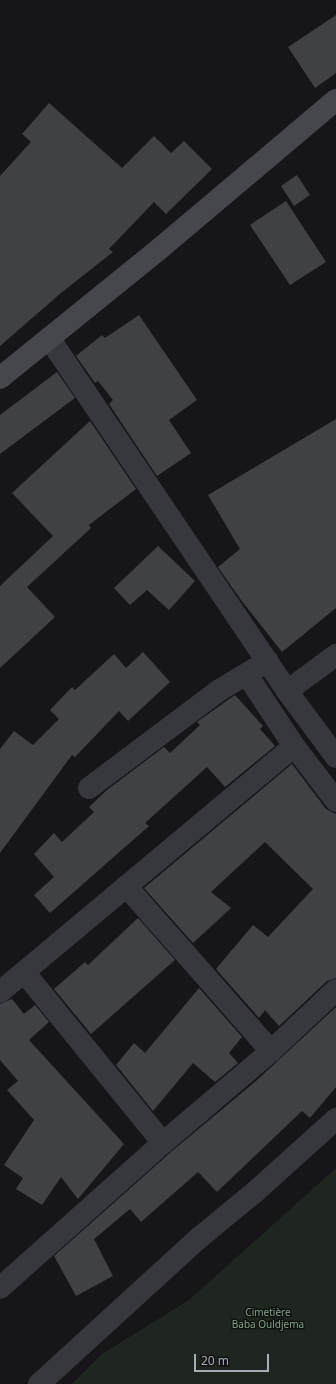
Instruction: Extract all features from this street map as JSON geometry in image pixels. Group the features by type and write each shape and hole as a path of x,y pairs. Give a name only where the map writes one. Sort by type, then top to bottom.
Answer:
{"main road":[{"path":"0,378 151,256 336,100"}],"street":[{"path":"49,338 287,691 336,758"},
{"path":"287,691 336,655"},
{"path":"89,788 218,691 247,675 268,661"},
{"path":"247,675 294,746 336,801"},
{"path":"0,992 294,746"},
{"path":"126,886 271,1051"},
{"path":"24,972 163,1143"},
{"path":"0,1288 163,1143 271,1051 336,990"},
{"path":"39,1384 199,1238 256,1191 336,1118"}],"green space":[{"name":"Cimetière Baba Ouldjema","path":"336,1168 336,1384 72,1384 102,1354 189,1300"}],"building":[{"path":"336,15 336,73 315,88 288,47"},
{"path":"49,103 122,168 154,136 171,153 184,141 212,169 166,214 154,202 109,249 113,252 61,293 0,346 0,176 31,142 22,134"},
{"path":"297,175 310,195 294,206 281,186"},
{"path":"286,201 326,262 290,285 250,225"},
{"path":"139,315 197,400 169,420 191,453 157,476 109,404 113,400 98,381 95,383 76,356 102,335 105,338"},
{"path":"57,372 75,398 0,454 0,415"},
{"path":"336,419 336,608 282,652 241,600 218,567 240,549 208,495"},
{"path":"90,421 136,489 89,525 91,528 27,587 55,617 0,668 0,586 53,536 12,493"},
{"path":"158,546 195,581 169,610 147,590 130,605 114,588"},
{"path":"143,652 170,682 128,721 119,711 75,757 72,755 0,853 0,749 14,731 33,745 59,719 50,710 72,687 75,690 114,654 126,668"},
{"path":"235,695 263,726 260,729 275,746 225,787 207,767 145,823 149,826 50,913 34,895 54,877 34,854 54,833 62,842 94,812 89,807 107,790 164,747 170,753 200,725 197,722"},
{"path":"292,764 326,809 336,814 336,978 327,981 279,1026 265,1010 259,1018 216,969 253,925 268,937 313,889 265,842 211,892 231,908 193,943 144,888"},
{"path":"138,918 175,960 91,1034 54,989 85,962 88,965"},
{"path":"199,988 242,1037 229,1053 238,1063 215,1082 193,1063 153,1111 116,1065 134,1043 145,1053"},
{"path":"12,999 24,1014 35,1005 49,1022 29,1040 124,1144 78,1199 61,1177 42,1205 16,1189 23,1178 4,1165 34,1120 7,1090 18,1081 0,1060 0,1004"},
{"path":"336,1007 336,1087 310,1118 302,1111 217,1192 198,1172 141,1222 130,1209 94,1239 113,1276 76,1296 54,1256 171,1152 256,1081"}]}
